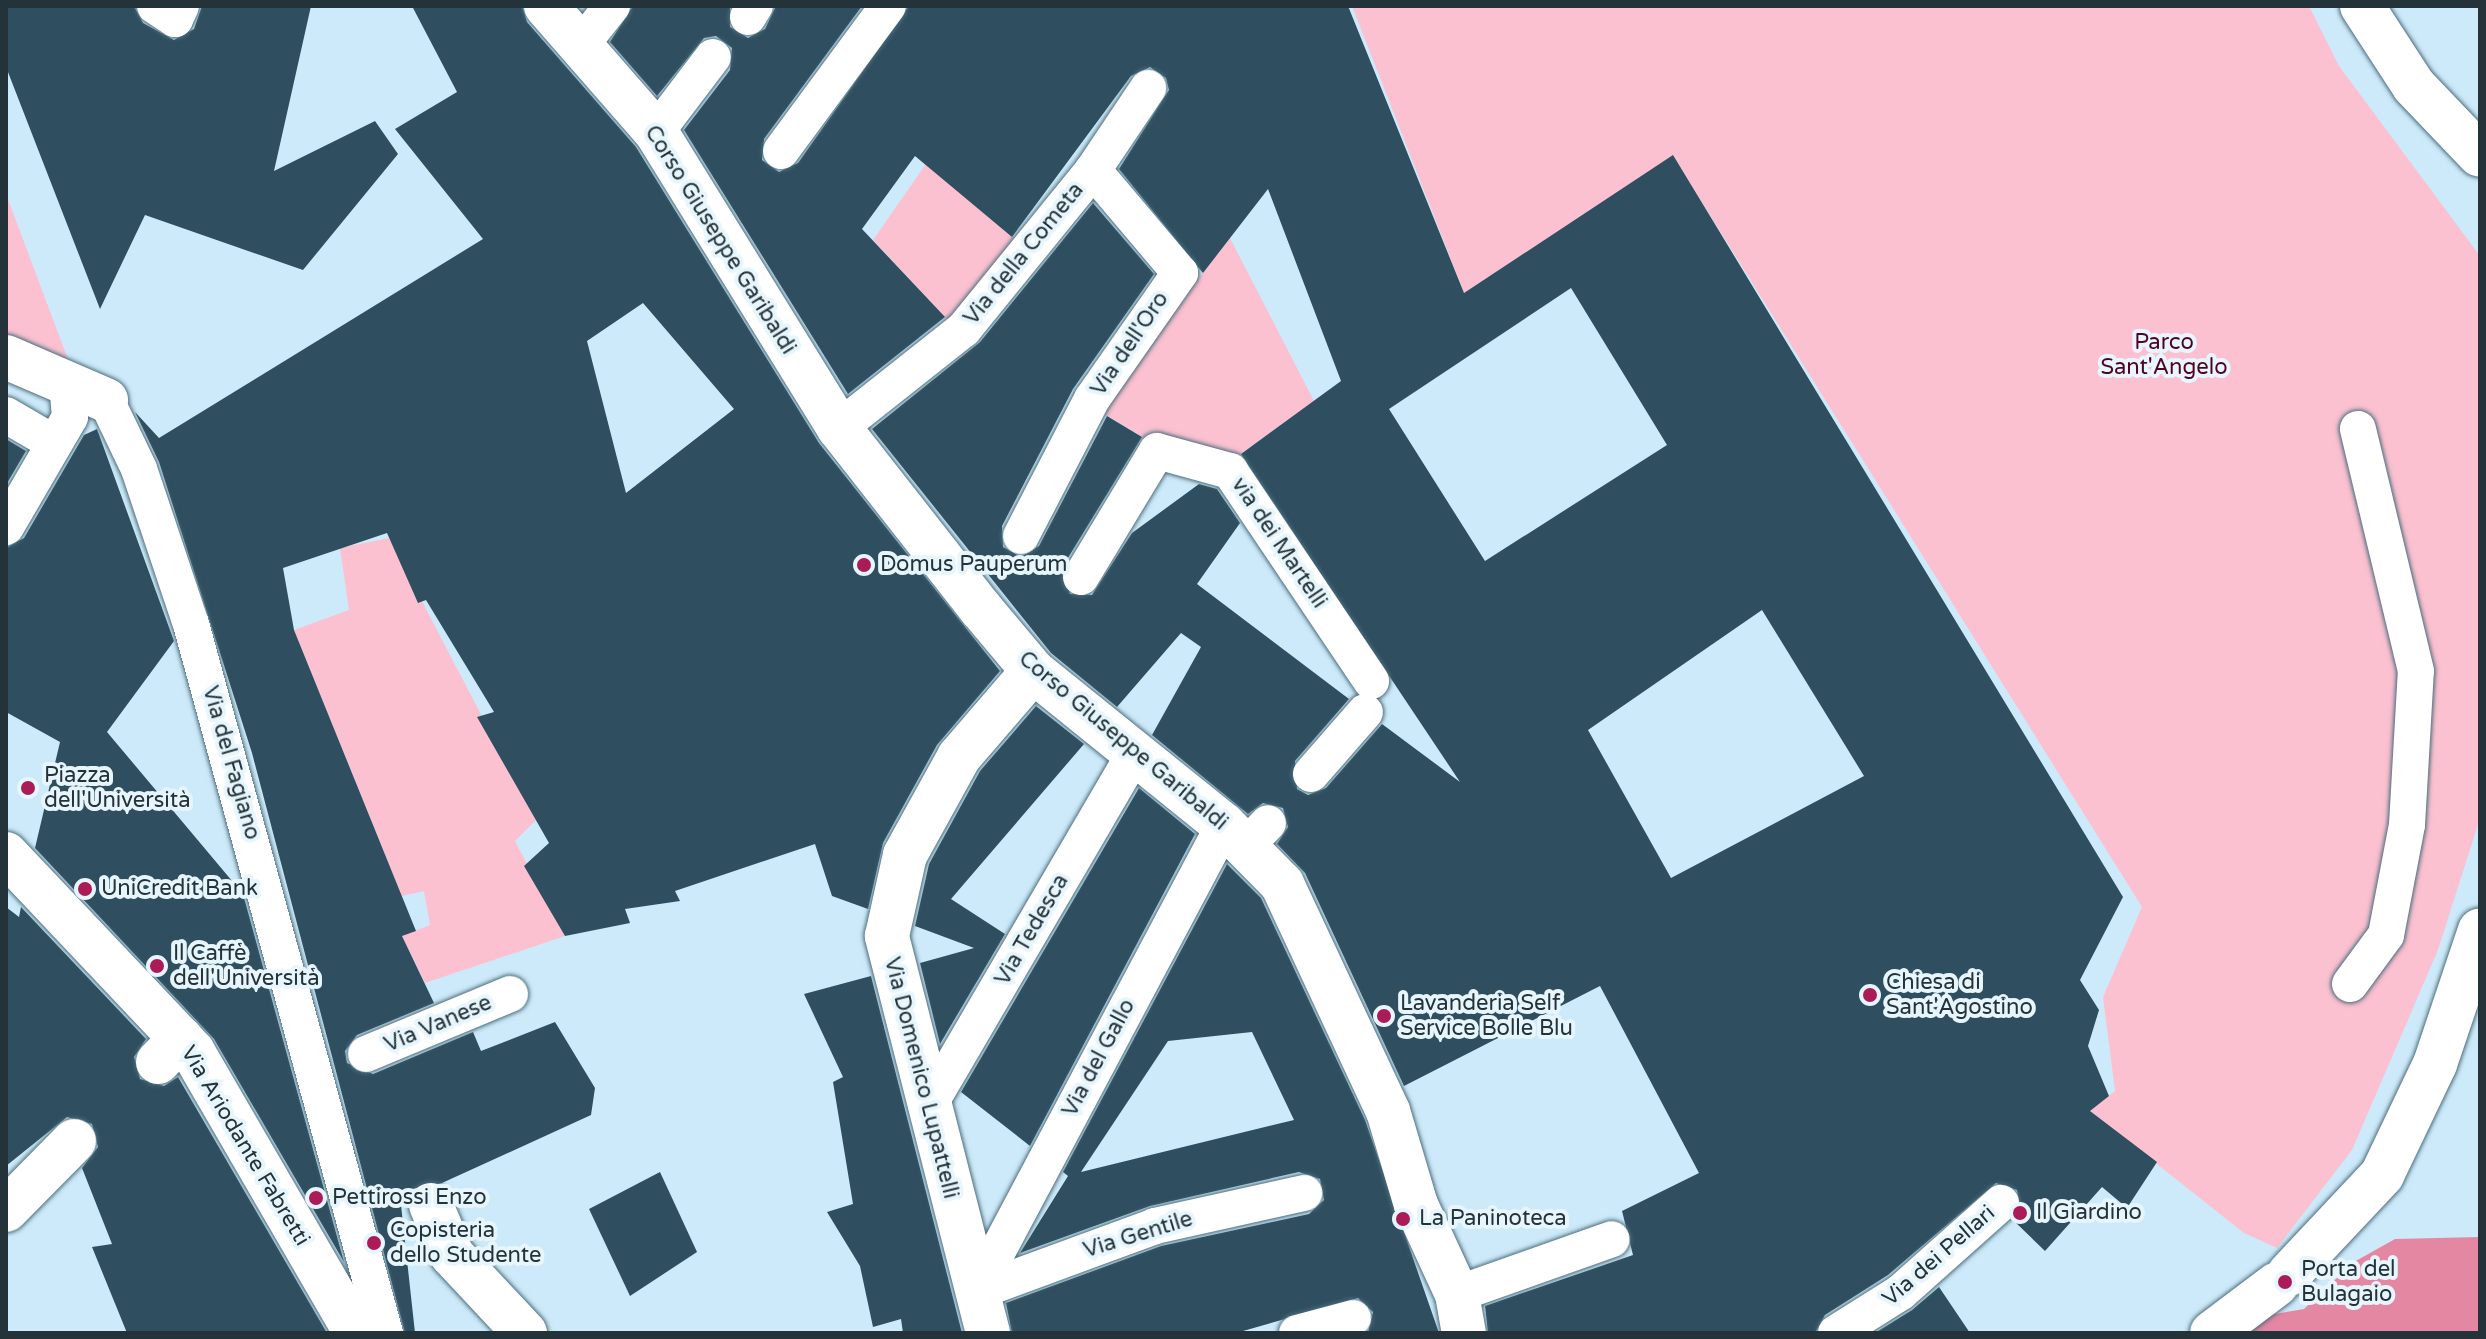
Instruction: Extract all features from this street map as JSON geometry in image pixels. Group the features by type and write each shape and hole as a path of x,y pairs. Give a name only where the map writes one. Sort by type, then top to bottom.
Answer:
{"street":[{"name":"Corso Giuseppe Garibaldi","path":"546,6 656,132 839,428 985,601 1034,658 1135,753 1246,832 1282,884 1396,1099 1400,1165 1462,1304"},
{"path":"2362,6 2414,86 2480,155"},
{"name":"Via del Fagiano","path":"6,357 106,400"},
{"name":"Via Domenico Lupattelli","path":"988,1333 928,1107 887,936 905,855 959,757 1034,658"},
{"name":"Via Ariodante Fabretti","path":"12,861 170,1050 356,1333"},
{"path":"2212,1333 2283,1279 2382,1175 2435,1064 2480,930"},
{"path":"6,1210 74,1141"},
{"path":"431,1205 452,1255 525,1333"}],"lane":[{"path":"155,6 175,19 181,6"},
{"path":"581,45 612,6"},
{"path":"781,151 888,6"},
{"path":"656,132 713,57"},
{"name":"Via della Cometa","path":"839,428 964,329 1093,170 1148,88"},
{"name":"Via dell'Oro","path":"1021,536 1092,399 1180,273 1093,170"},
{"path":"6,527 70,417 67,384"},
{"name":"Via del Fagiano","path":"106,400 139,469 340,1062 385,1333"},
{"path":"6,415 54,443"},
{"path":"2350,984 2386,935 2407,825 2416,671 2358,429"},
{"name":"via dei Martelli","path":"1081,577 1157,451 1230,471 1368,696 1311,774"},
{"name":"Via Tedesca","path":"928,1107 1135,753"},
{"name":"Via del Gallo","path":"976,1292 1246,832"},
{"name":"Via Vanese","path":"340,1062 510,994"},
{"name":"Via Gentile","path":"976,1292 1155,1226 1304,1193"},
{"name":"Via dei Pellari","path":"1836,1333 1901,1292 2001,1203"},
{"path":"1462,1304 1612,1239"},
{"path":"1304,1332 1353,1318"}],"green space":[{"name":"Parco Sant'Angelo","path":"1352,6 2309,6 2339,66 2480,256 2480,818 2438,950 2352,1150 2277,1248 2244,1233 2090,1111 2115,1091 2103,997 2142,907 1673,156 1464,293"},
{"path":"928,161 1023,246 957,330 873,240"},
{"path":"6,194 75,378 6,340"},
{"path":"1230,238 1314,401 1235,458 1149,441 1096,409"},
{"path":"389,538 536,820 515,841 565,936 425,983 402,936 430,925 424,891 402,896 294,630 349,610 340,548"}],"shaded area":[{"path":"2480,1237 2480,1333 2235,1333 2263,1316 2304,1309 2354,1262 2395,1239"}],"building":[{"path":"6,6 134,6 143,23 174,40 194,29 202,6 311,6 274,171 375,121 398,154 303,270 145,215 100,309 6,67"},
{"path":"412,6 522,6 527,22 636,147 819,443 1000,671 937,745 883,843 868,909 832,896 815,844 675,891 680,901 625,909 630,923 565,936 524,866 549,843 477,717 494,712 426,600 418,603 387,533 283,568 294,630 416,931 402,936 434,1003 357,1035 345,1051 347,1063 373,1074 473,1032 481,1051 555,1022 595,1088 591,1115 442,1183 412,1189 401,1205 415,1333 405,1333 252,753 159,462 135,412 159,438 483,239 395,129 457,92","holes":["643,303 734,409 626,493 587,341"]},
{"path":"633,6 730,6 730,27 748,38 765,29 776,6 862,6 764,139 762,160 779,172 798,163 909,6 1348,6 1464,293 1673,155 2123,897 2080,980 2099,1010 2088,1046 2109,1096 2090,1111 2157,1162 2127,1208 2102,1187 2045,1251 2013,1220 2021,1209 2017,1190 1996,1183 1888,1275 1825,1315 1815,1333 1488,1333 1485,1306 1633,1255 1622,1211 1699,1173 1600,986 1404,1086 1305,873 1277,844 1288,827 1283,808 1263,803 1248,814 1152,735 1201,647 1181,633 1117,707 1051,653 872,429 980,342 1093,203 1154,274 1073,389 1002,526 1003,547 1021,557 1039,546 1107,416 1142,437 1063,566 1070,594 1092,595 1132,533 1199,484 1217,489 1240,523 1197,584 1349,699 1295,761 1297,789 1308,795 1326,788 1382,724 1460,782 1241,454 1341,381 1268,189 1203,273 1119,169 1169,90 1166,78 1150,67 1131,76 1012,237 915,156 862,229 945,317 848,394 684,130 730,70 732,48 716,36 704,38 657,96 610,42","holes":["1571,288 1667,445 1485,561 1389,409","1762,610 1864,776 1671,878 1588,730"]},
{"path":"97,429 174,641 107,732 243,894 344,1262 214,1039 35,848 60,742 6,712 6,548 24,538 84,435"},
{"path":"6,439 26,451 6,485"},
{"path":"1036,706 1084,744 951,899 1005,934 940,1044 920,963 974,948 915,926 929,864 980,771"},
{"path":"1139,788 1195,834 1030,1146 961,1092"},
{"path":"1227,864 1261,898 1365,1120 1439,1333 1368,1333 1373,1312 1358,1298 1236,1333 1012,1333 1006,1303 1161,1246 1309,1214 1324,1200 1320,1179 1299,1172 1150,1206 1020,1253 1068,1176 1063,1172","holes":["1252,1032 1294,1120 1081,1172 1168,1041"]},
{"path":"6,907 19,917 21,907 146,1039 134,1057 140,1079 164,1086 178,1077 327,1333 127,1333 92,1247 112,1244 82,1168 98,1147 92,1124 67,1117 6,1166"},
{"path":"871,976 962,1333 903,1333 901,1319 873,1327 860,1266 827,1212 853,1204 833,1082 843,1077 804,994"},
{"path":"660,1172 697,1252 630,1296 589,1209"},
{"path":"1939,1287 1970,1333 1875,1333 1912,1310"}],"place":[{"name":"Domus Pauperum","path":"864,565"},
{"name":"Piazza dell'Università","path":"28,788"},
{"name":"UniCredit Bank","path":"85,889"},
{"name":"Il Caffè dell'Università","path":"157,966"},
{"name":"Chiesa di Sant'Agostino","path":"1870,995"},
{"name":"Lavanderia Self Service Bolle Blu","path":"1384,1016"},
{"name":"Pettirossi Enzo","path":"316,1198"},
{"name":"Il Giardino","path":"2020,1213"},
{"name":"La Paninoteca","path":"1403,1219"},
{"name":"Copisteria dello Studente","path":"374,1243"},
{"name":"Porta del Bulagaio","path":"2285,1282"}]}
